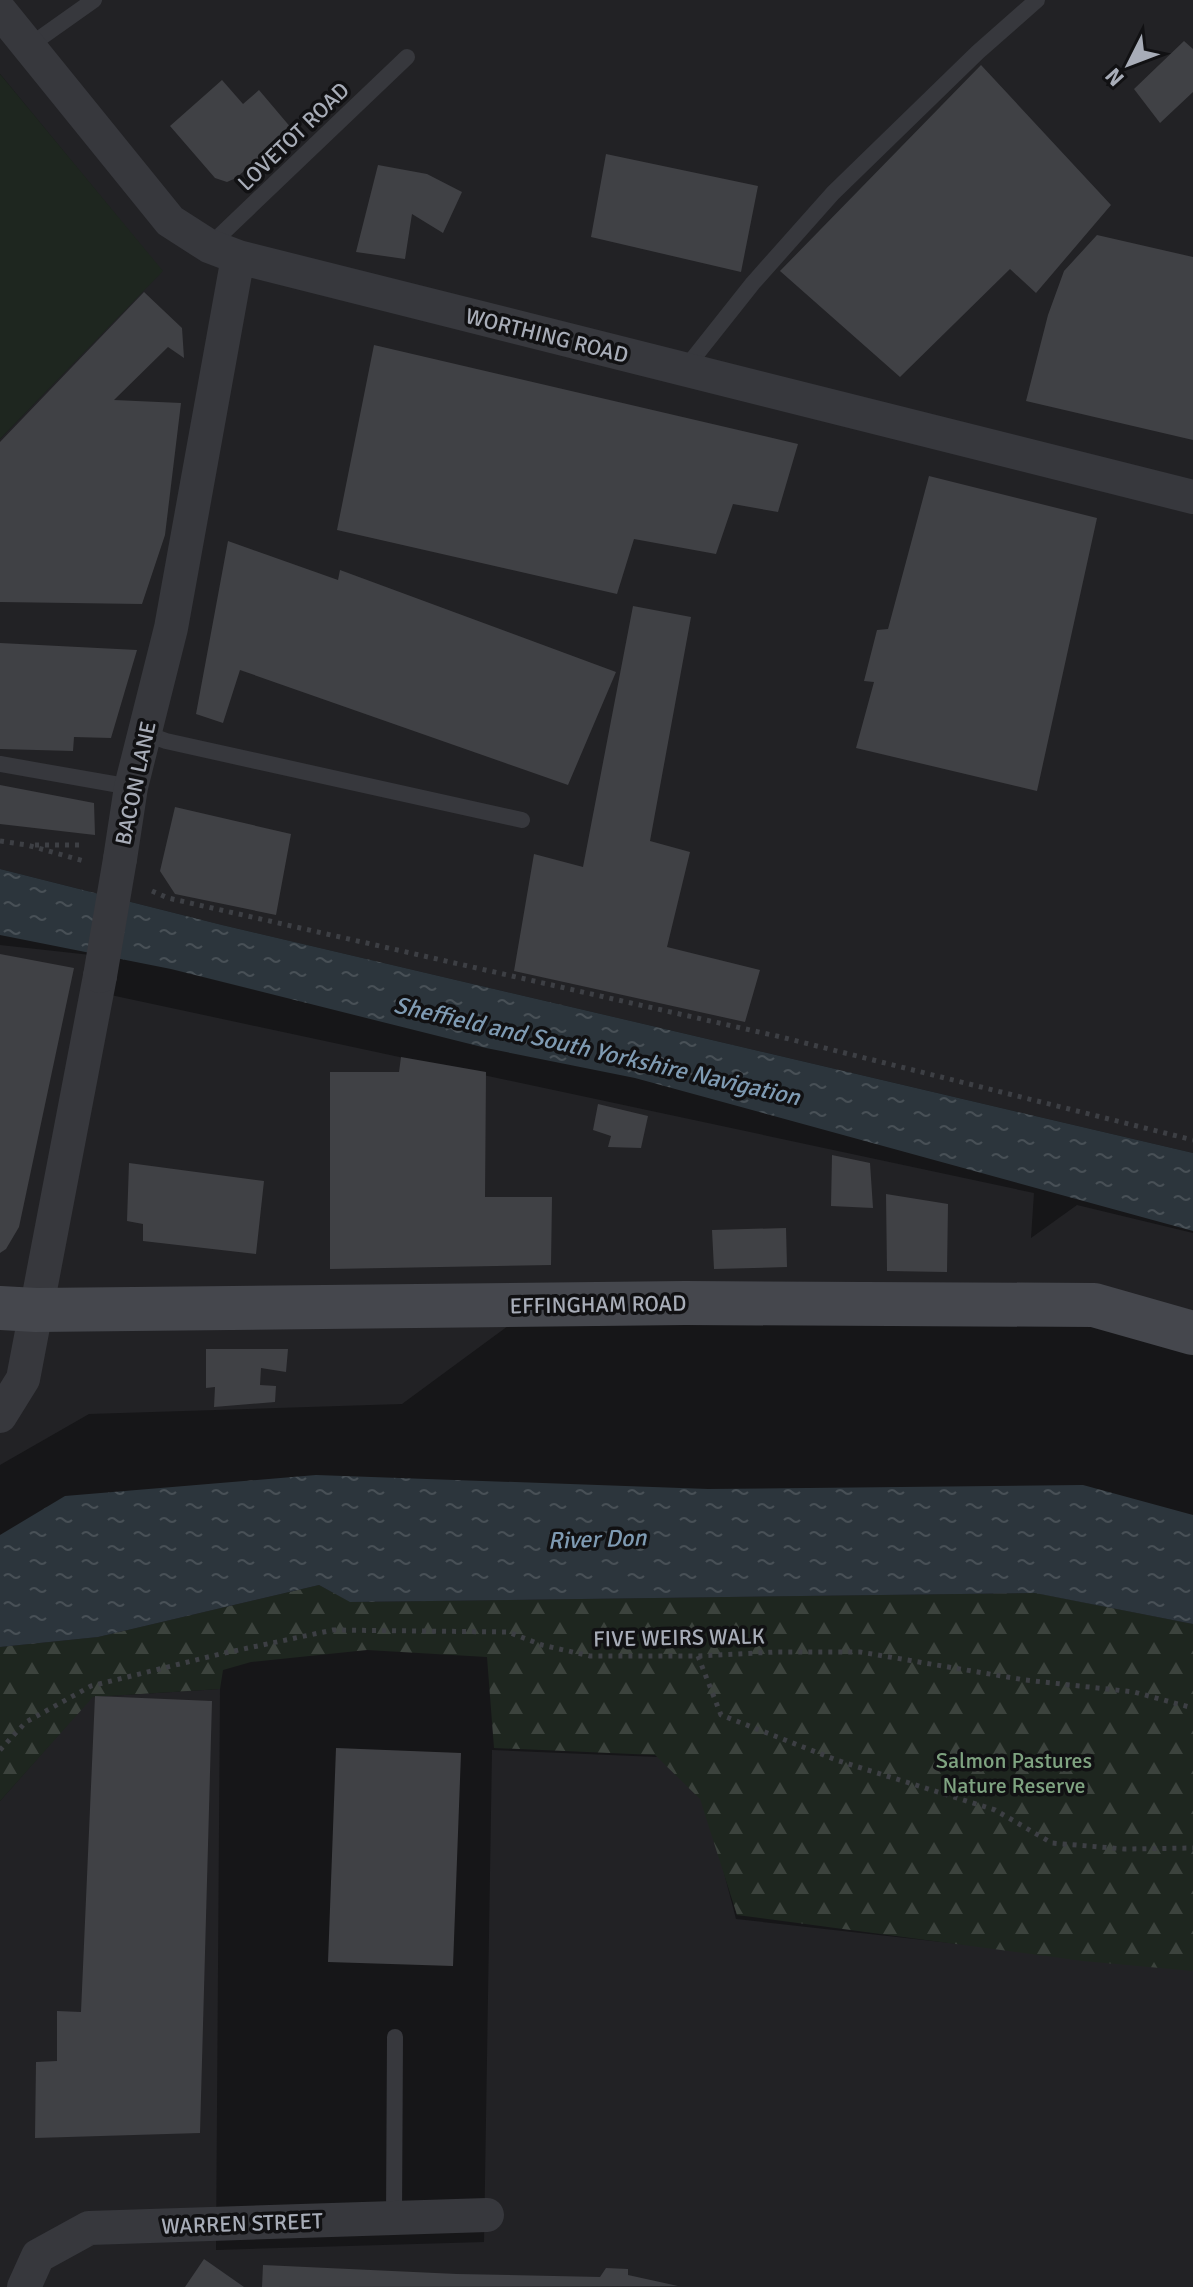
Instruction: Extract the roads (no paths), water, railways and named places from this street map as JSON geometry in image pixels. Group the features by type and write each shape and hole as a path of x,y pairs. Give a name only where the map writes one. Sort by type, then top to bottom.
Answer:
{"main road":[{"name":"EFFINGHAM ROAD","path":"18,1309 685,1303 1094,1305 1193,1333"}],"street":[{"name":"WORTHING ROAD","path":"0,11 170,221 223,252 1193,497"},
{"name":"BACON LANE","path":"0,1416 23,1379 18,1309 100,976 112,856 171,628 223,252"},
{"name":"WARREN STREET","path":"24,2287 38,2256 89,2228 487,2215"}],"lane":[{"path":"29,46 94,0"},
{"path":"684,370 753,283 833,193 978,52 1037,0"},
{"name":"LOVETOT ROAD","path":"223,252 407,57"},
{"path":"144,733 166,741 522,820"},
{"path":"0,764 131,787"},
{"path":"394,2218 395,2037"}],"water":[{"name":"Sheffield and South Yorkshire Navigation","path":"0,869 222,925 1193,1153 1193,1231 635,1078 486,1048 171,969 0,935"},
{"name":"River Don","path":"316,1475 708,1489 1083,1485 1193,1515 1193,1624 1035,1593 350,1602 319,1585 98,1637 0,1647 0,1535 65,1496"}],"park label":[{"name":"Salmon Pastures Nature Reserve","path":"1014,1772"}]}
